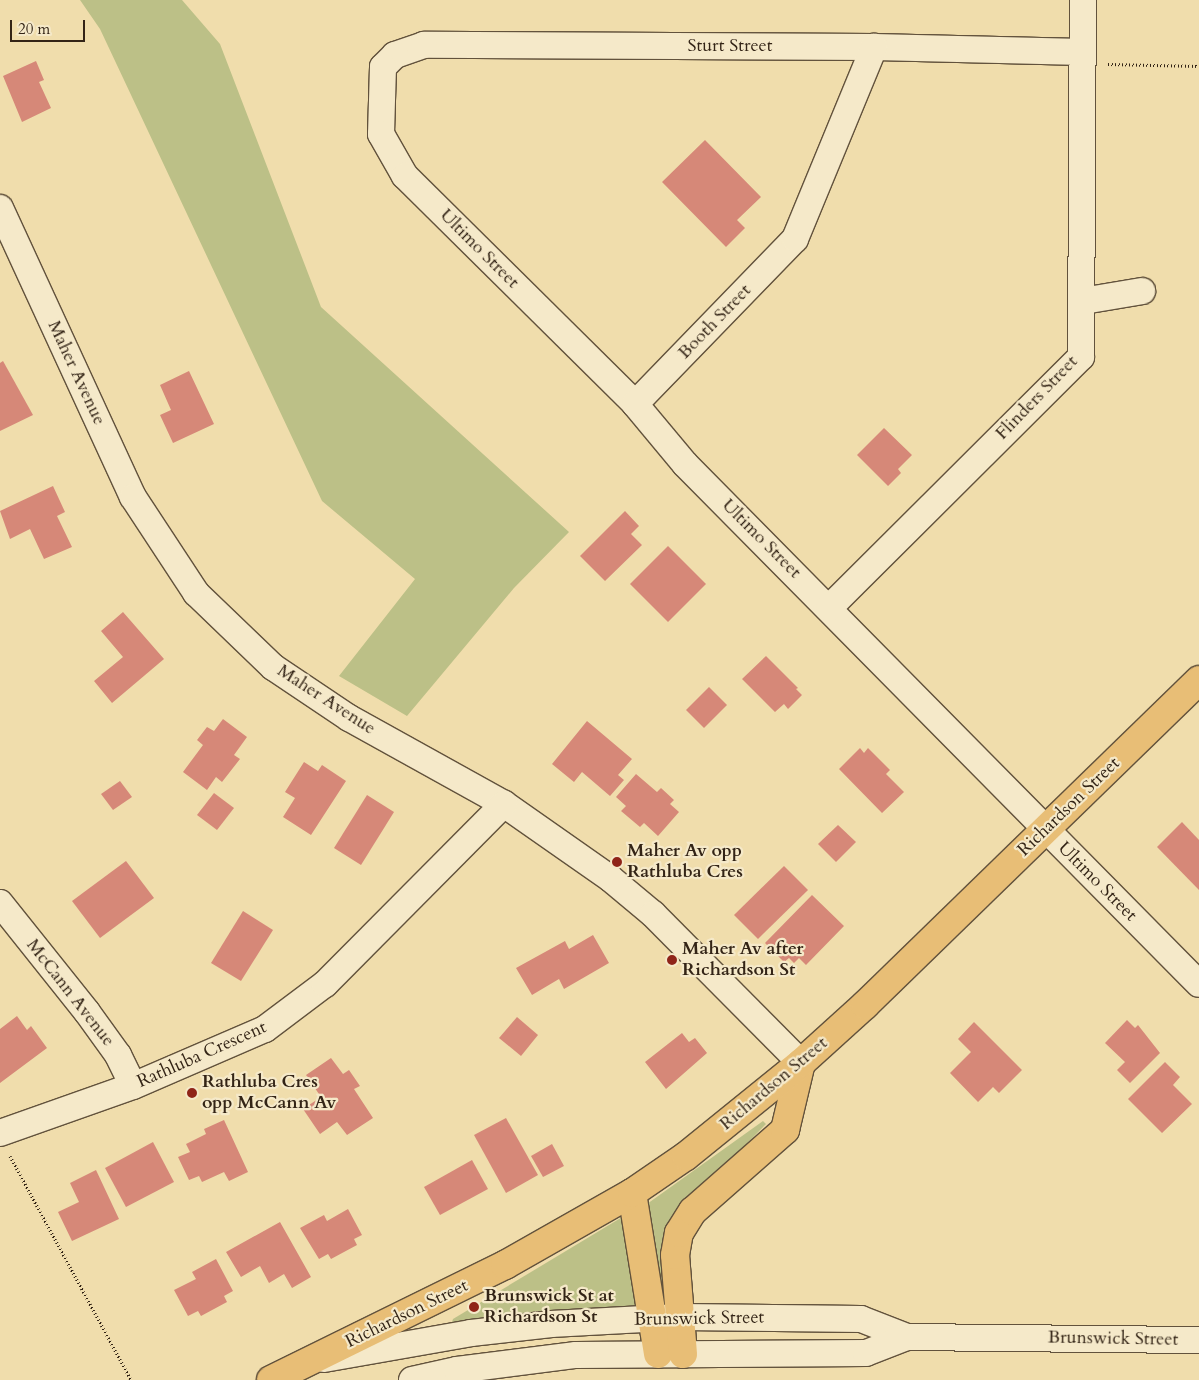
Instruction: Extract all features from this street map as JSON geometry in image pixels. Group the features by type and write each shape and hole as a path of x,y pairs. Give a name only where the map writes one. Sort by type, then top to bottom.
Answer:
{"main road":[{"name":"Richardson Street","path":"271,1380 505,1265 632,1193 686,1156 801,1063 1046,830 1199,680"},
{"path":"671,1354 681,1317 675,1255 679,1233 693,1212 785,1130 801,1063"},
{"path":"632,1193 653,1318 671,1354"}],"street":[{"name":"Flinders Street","path":"829,608 1080,357 1082,300 1083,0"},
{"name":"Sturt Street","path":"383,67 395,55 424,45 874,47 1083,58"},
{"name":"Booth Street","path":"635,404 795,240 874,47"},
{"name":"Ultimo Street","path":"383,67 381,134 405,176 635,404 685,464 1199,984"},
{"name":"Maher Avenue","path":"0,208 132,497 196,593 273,667 349,718 504,804 565,844 653,914 801,1063"},
{"path":"1082,300 1142,291"},
{"name":"Rathluba Crescent","path":"2,1140 133,1086 265,1028 325,984 504,804"},
{"name":"McCann Avenue","path":"0,903 87,1012 118,1055 133,1086"},
{"name":"Brunswick Street","path":"310,1361 471,1333 681,1317 861,1319 908,1337 1199,1340"},
{"name":"Brunswick Street","path":"412,1380 516,1362 576,1356 866,1353 908,1337"}],"path":[{"path":"1083,58 1199,66"},
{"path":"2,1140 131,1380"}],"green space":[{"path":"80,0 182,0 220,44 321,307 569,532 514,588 407,716 339,676 415,579 322,501 100,29"},
{"path":"763,1121 766,1124 684,1208 664,1295 659,1295 647,1204"},
{"path":"624,1216 637,1308 451,1325 453,1319"}],"building":[{"path":"36,61 44,80 39,82 51,108 22,122 3,76"},
{"path":"705,140 761,197 737,220 745,228 726,247 662,182"},
{"path":"3,361 33,415 0,431 0,363"},
{"path":"189,371 214,424 173,443 160,415 171,410 160,385"},
{"path":"884,428 912,455 898,469 901,473 888,486 857,455"},
{"path":"53,486 65,512 57,516 72,547 44,559 30,529 10,539 0,511"},
{"path":"625,511 639,526 631,534 642,545 605,581 580,556"},
{"path":"668,546 706,584 668,622 630,584"},
{"path":"123,612 164,659 112,703 94,681 123,657 101,631"},
{"path":"766,656 798,688 796,689 802,695 788,709 784,704 775,712 742,679"},
{"path":"709,687 727,705 704,728 686,710"},
{"path":"223,719 247,737 234,755 240,759 222,782 216,777 207,790 183,772 203,745 197,740 207,727 214,731"},
{"path":"587,721 632,759 618,775 624,780 610,796 582,772 574,782 552,764"},
{"path":"860,748 864,753 868,748 890,770 886,774 904,792 882,813 839,769"},
{"path":"304,762 318,771 322,765 346,781 311,835 283,817 295,798 285,792"},
{"path":"636,774 657,792 661,788 674,800 670,804 679,812 658,836 644,823 640,827 621,811 626,806 616,797"},
{"path":"120,781 132,797 113,810 101,794"},
{"path":"214,793 234,808 217,830 197,815"},
{"path":"367,795 394,812 361,865 334,848"},
{"path":"1182,822 1199,840 1199,890 1157,847"},
{"path":"838,825 856,842 836,862 818,844"},
{"path":"126,861 154,898 100,938 72,901"},
{"path":"784,866 808,890 758,939 734,915"},
{"path":"812,895 844,926 806,965 799,958 794,963 789,958 784,962 765,943"},
{"path":"243,911 273,930 241,981 211,963"},
{"path":"593,935 609,963 564,989 559,979 532,995 516,968 565,941 569,949"},
{"path":"17,1016 27,1030 31,1026 47,1048 0,1083 0,1029"},
{"path":"517,1017 538,1035 521,1056 499,1038"},
{"path":"1127,1020 1135,1028 1138,1025 1160,1053 1130,1083 1117,1070 1125,1062 1105,1043"},
{"path":"974,1022 1022,1070 999,1093 993,1087 978,1102 950,1073 971,1052 958,1039"},
{"path":"682,1033 689,1042 695,1038 707,1053 666,1089 645,1062"},
{"path":"331,1058 343,1074 349,1070 360,1086 354,1089 373,1118 347,1135 337,1122 320,1134 303,1109 321,1097 306,1075"},
{"path":"1165,1062 1180,1077 1173,1085 1192,1104 1162,1133 1128,1099"},
{"path":"506,1118 538,1175 506,1193 474,1135"},
{"path":"224,1120 248,1172 229,1181 224,1172 202,1182 199,1176 189,1180 178,1157 190,1152 186,1144 206,1134 204,1129"},
{"path":"153,1142 174,1182 126,1207 105,1168"},
{"path":"552,1144 564,1166 543,1177 531,1156"},
{"path":"472,1160 488,1189 440,1215 424,1187"},
{"path":"96,1170 119,1219 72,1241 58,1212 79,1202 70,1183"},
{"path":"348,1209 362,1235 354,1239 357,1245 331,1259 328,1254 319,1259 300,1228 324,1215 327,1221"},
{"path":"280,1222 311,1277 292,1288 284,1274 269,1283 260,1266 241,1277 226,1252"},
{"path":"216,1259 233,1291 224,1296 227,1302 201,1316 198,1311 188,1316 174,1290 196,1279 192,1272"}],"place":[{"name":"Maher Av opp Rathluba Cres","path":"617,862"},
{"name":"Maher Av after Richardson St","path":"672,960"},
{"name":"Rathluba Cres opp McCann Av","path":"192,1093"},
{"name":"Brunswick St at Richardson St","path":"474,1307"}]}
